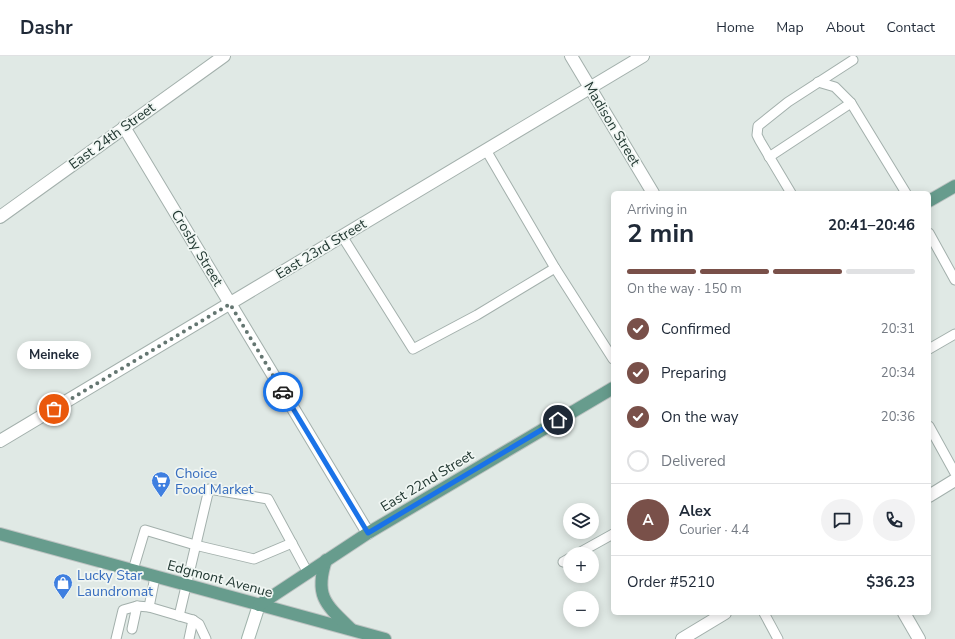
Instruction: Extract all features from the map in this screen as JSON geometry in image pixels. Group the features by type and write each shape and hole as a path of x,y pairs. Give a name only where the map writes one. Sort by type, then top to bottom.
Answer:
{"main road":[{"path":"931,200 955,186"},
{"name":"East 22nd Street","path":"259,605 368,533 611,389"},
{"name":"Edgmont Avenue","path":"0,534 385,639"},
{"path":"326,560 321,576 320,585 322,594 330,610 352,630"}],"street":[{"name":"East 24th Street","path":"0,217 224,56"},
{"name":"Madison Street","path":"571,56 652,191"},
{"name":"East 23rd Street","path":"0,441 643,56"},
{"name":"Crosby Street","path":"124,127 368,533"},
{"path":"931,495 955,480"},
{"path":"248,639 259,605"},
{"path":"682,639 722,615"},
{"path":"905,615 919,639"}],"lane":[{"path":"790,191 757,135 758,126 769,116 852,60"},
{"path":"818,82 835,87 841,91 851,103 905,191"},
{"path":"769,157 851,103"},
{"path":"486,150 555,268 611,357"},
{"path":"342,236 413,349 477,315 555,268"},
{"path":"931,236 955,280"},
{"path":"931,348 955,334"},
{"path":"931,430 955,473"},
{"path":"179,616 209,489 268,499 308,573"},
{"path":"132,570 145,530 195,545 254,559 292,543"},
{"path":"590,547 611,535"},
{"path":"149,607 155,577"},
{"path":"132,629 138,606"},
{"path":"116,639 123,610 138,606 149,607 193,620 199,624 206,639"},
{"path":"765,615 778,639"},
{"path":"189,639 193,620"}],"way so far":[{"path":"54,409 230,304 283,392"}],"place":[{"name":"Meineke","path":"54,409"},
{"name":"Choice Food Market","path":"161,498"},
{"name":"Lucky Star Laundromat","path":"63,600"}],"route":[{"path":"283,392 368,533 558,420"}]}
